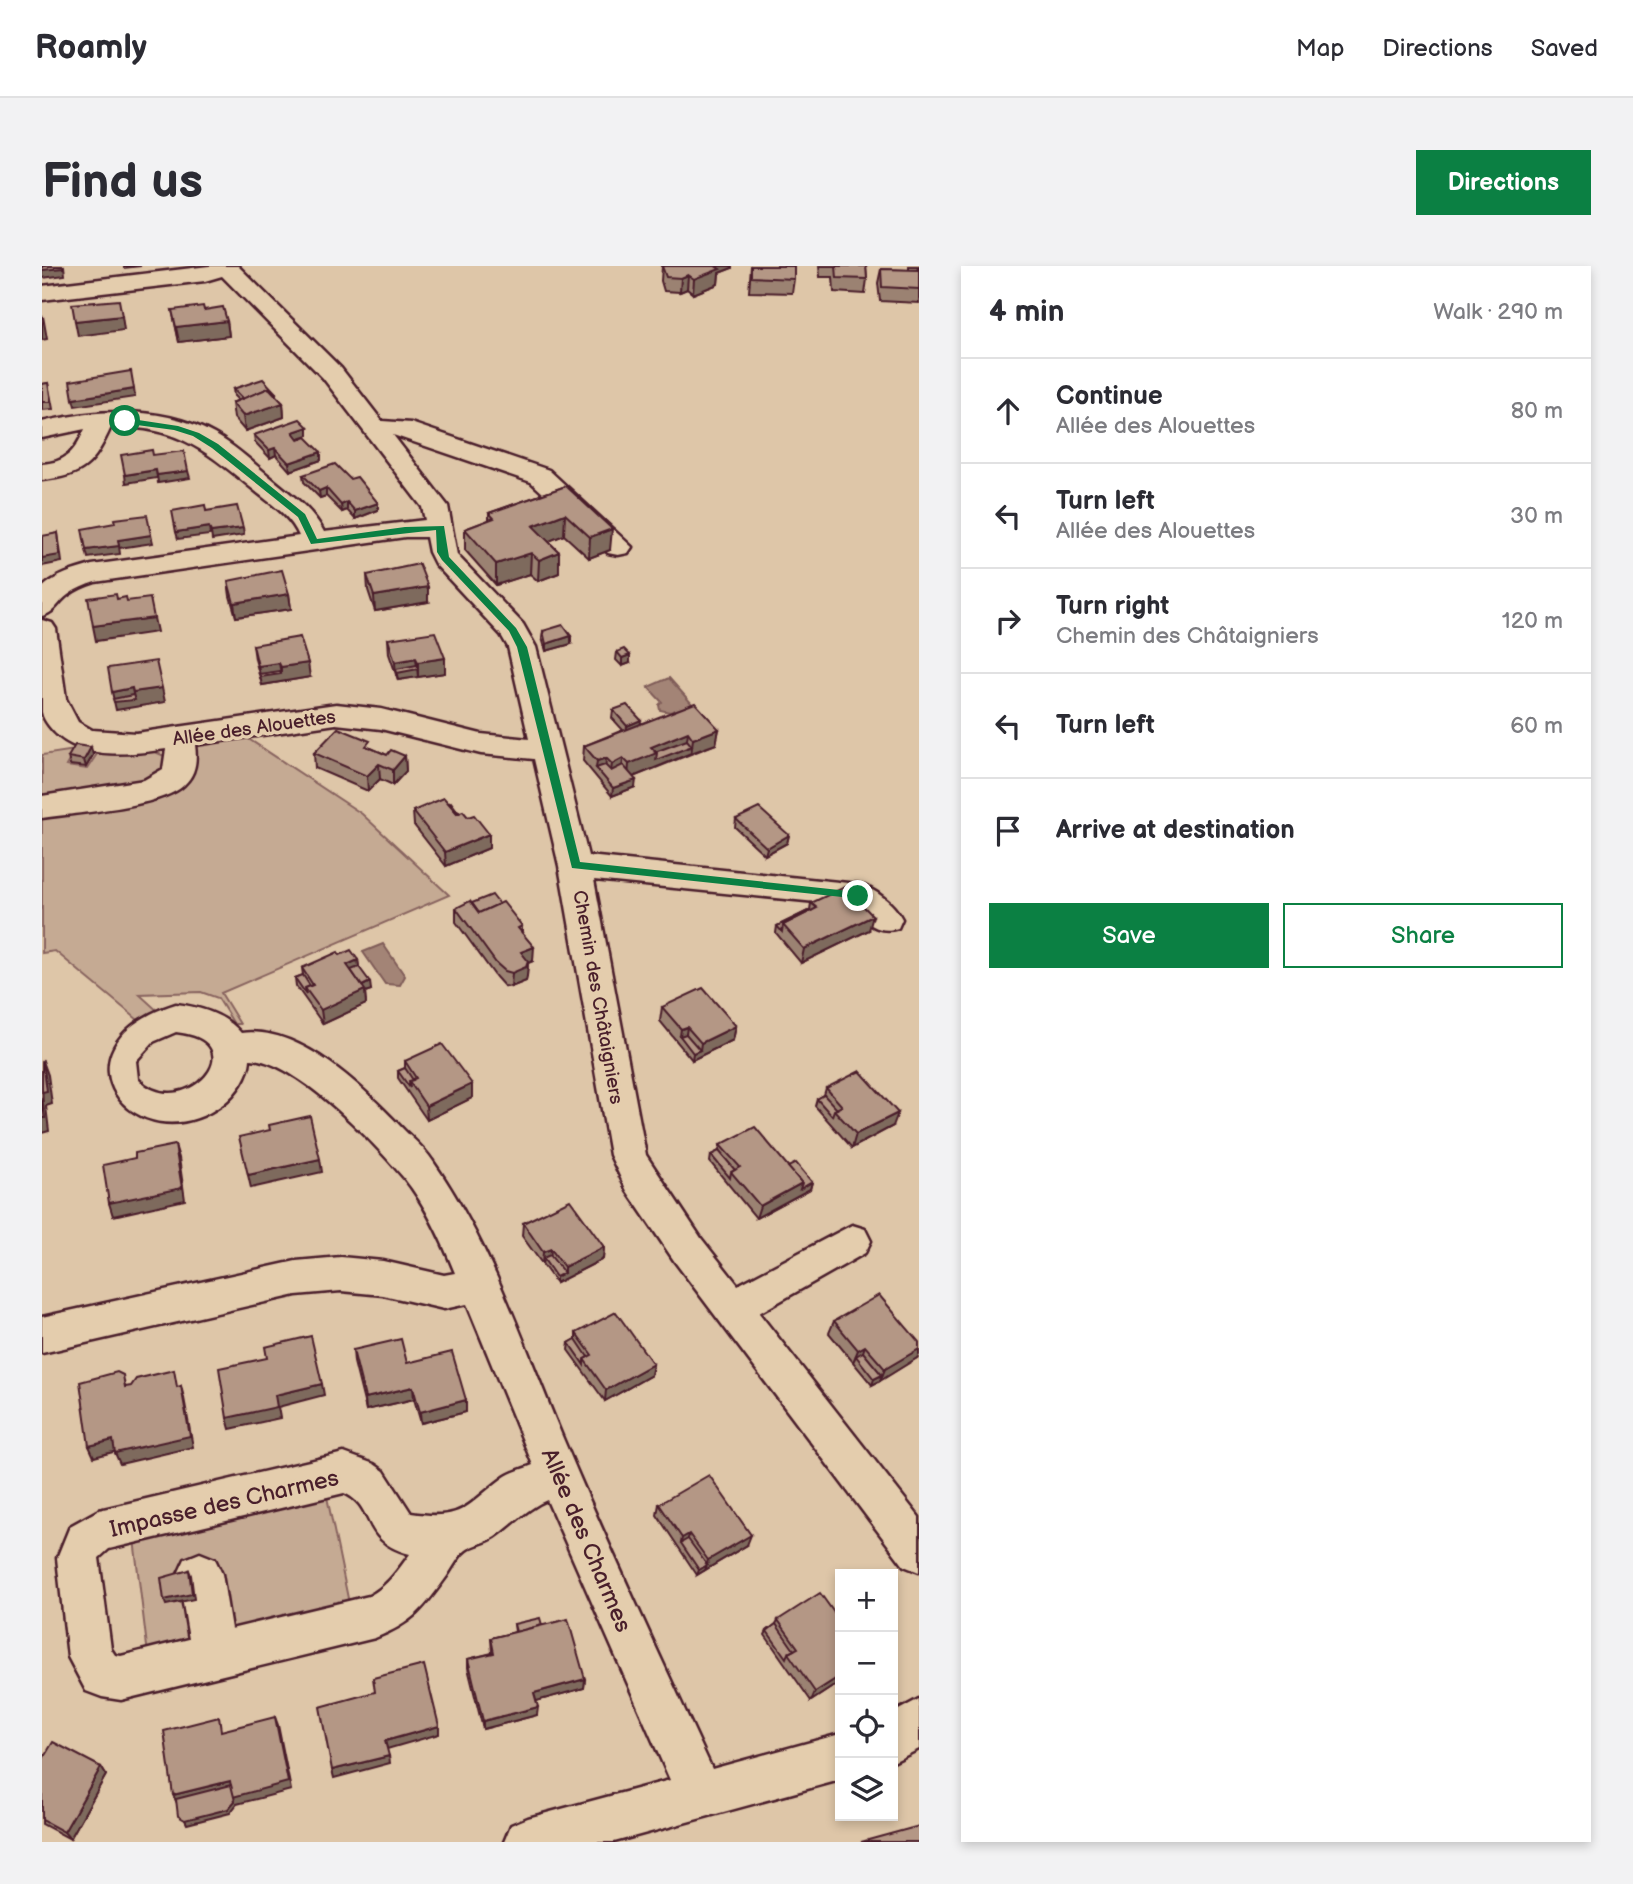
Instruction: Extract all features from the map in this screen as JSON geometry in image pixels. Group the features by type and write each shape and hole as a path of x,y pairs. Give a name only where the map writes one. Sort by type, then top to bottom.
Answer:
{"street":[{"path":"42,293 205,274 226,267"},
{"name":"Chemin des Châtaigniers","path":"226,267 332,373 435,506 445,558 513,630 522,647 575,866 628,1155 653,1200 732,1308 919,1551"},
{"path":"42,430 81,422 149,422 196,434 215,446 302,516 314,542"},
{"path":"42,472 61,470 83,460 102,422"},
{"path":"377,430 402,428 540,476 618,547"},
{"path":"42,607 56,590 71,580 92,575 405,529 441,528"},
{"name":"Allée des Alouettes","path":"42,629 53,712 61,725 73,735 89,742 110,744 336,714 381,719 481,744 514,749 548,749"},
{"path":"42,807 149,790 163,785 176,777 182,768 178,736"},
{"path":"575,866 858,896 886,919"},
{"name":"Allée des Charmes","path":"231,1048 253,1045 282,1052 312,1069 365,1113 418,1169 458,1234 558,1475 700,1794"},
{"path":"732,1308 852,1241"},
{"path":"42,1335 296,1278 341,1274 373,1277 417,1284 444,1292 480,1284"},
{"name":"Impasse des Charmes","path":"450,1536 408,1593 394,1606 354,1622 121,1678 102,1675 90,1657 78,1558 85,1541 99,1531 344,1474 362,1477 375,1489 390,1519 405,1532 450,1536 477,1525 498,1511 519,1491 558,1475"},
{"path":"200,1574 214,1656"},
{"path":"898,1736 919,1722"},
{"path":"528,1842 836,1758"}],"shaded area":[{"path":"669,678 693,705 670,712 660,710 659,705 662,702 648,687"},
{"path":"241,734 362,814 449,895 221,993 240,1024 234,1024 218,998 201,992 139,994 160,1013 138,1020 55,951 42,953 42,815 151,797 195,745 203,740"},
{"path":"75,750 66,766 87,769 97,754 150,750 167,757 168,765 157,778 42,799 42,755"},
{"path":"383,944 405,976 400,985 385,984 363,952"},
{"path":"326,1492 350,1608 148,1655 134,1539"}],"building":[{"path":"42,266 63,266 63,268 42,270"},
{"path":"662,266 715,266 720,269 694,279 688,275 681,278 666,277"},
{"path":"751,266 794,266 794,279 751,277"},
{"path":"836,266 866,266 867,279 837,278"},
{"path":"919,266 919,289 882,287 881,269 918,270"},
{"path":"119,300 122,316 75,321 72,304"},
{"path":"203,306 204,310 223,307 227,321 176,327 172,310"},
{"path":"131,371 134,389 73,399 70,381"},
{"path":"263,379 276,393 269,388 243,399 233,389"},
{"path":"48,383 51,402 42,402 42,384"},
{"path":"269,388 283,403 243,416 232,403"},
{"path":"300,419 308,427 293,432 299,440 306,437 321,452 289,463 275,448 269,450 254,435"},
{"path":"152,450 153,455 184,451 188,471 157,475 156,470 125,475 121,455"},
{"path":"335,464 350,479 357,477 378,503 355,511 347,502 341,505 326,488 319,491 303,475"},
{"path":"566,486 612,529 590,537 565,514 533,526 559,552 539,560 531,553 496,564 465,529 494,518 489,513"},
{"path":"205,505 206,511 237,506 243,528 211,532 209,527 176,532 172,511"},
{"path":"147,515 151,535 118,540 119,546 86,550 82,529 115,523 114,519"},
{"path":"58,533 60,555 42,558 42,536"},
{"path":"419,564 428,587 374,596 367,575"},
{"path":"282,570 289,594 234,603 228,581"},
{"path":"116,594 117,599 126,597 127,601 150,598 154,618 93,626 88,598"},
{"path":"563,625 571,636 546,644 543,631"},
{"path":"435,632 445,658 418,662 416,658 395,662 388,639"},
{"path":"300,637 308,663 281,667 279,663 258,666 253,645"},
{"path":"624,649 630,655 622,658 617,652"},
{"path":"156,661 162,688 133,692 132,688 112,692 108,668"},
{"path":"417,665 418,669 397,673 396,669"},
{"path":"280,671 281,674 261,677 259,674"},
{"path":"133,695 135,700 114,702 113,699"},
{"path":"695,703 719,729 693,739 688,732 651,747 657,753 629,764 623,758 612,764 606,758 597,761 584,746"},
{"path":"627,705 641,720 627,726 613,710"},
{"path":"338,728 370,741 366,746 387,755 391,750 405,756 393,770 379,764 367,776 314,753"},
{"path":"687,740 692,746 656,760 655,752"},
{"path":"75,745 91,747 84,760 68,757"},
{"path":"605,765 611,771 623,765 636,780 613,788 596,768"},
{"path":"444,798 457,813 463,811 468,817 474,815 489,834 445,852 413,811"},
{"path":"759,808 789,835 767,848 736,819"},
{"path":"845,887 873,916 804,949 783,925 817,908 811,903"},
{"path":"492,895 499,904 479,913 472,903"},
{"path":"470,901 479,913 503,902 522,926 518,928 534,947 521,952 528,961 526,967 512,973 496,963 456,908"},
{"path":"810,910 783,925 782,932 777,926"},
{"path":"351,950 358,960 347,965 365,990 321,1010 305,988 313,985 302,968 338,952 340,955"},
{"path":"359,967 370,982 362,986 351,970"},
{"path":"303,975 310,986 305,988 306,994 295,978"},
{"path":"703,988 736,1026 701,1043 687,1027 681,1029 662,1007"},
{"path":"686,1034 700,1050 693,1053 680,1036"},
{"path":"442,1044 472,1084 426,1106 409,1081 416,1078 405,1061"},
{"path":"42,1062 47,1091 42,1092"},
{"path":"405,1068 413,1080 409,1081 410,1088 398,1071"},
{"path":"860,1071 898,1113 856,1134 834,1110 842,1106 826,1088"},
{"path":"824,1095 837,1109 832,1116 817,1099"},
{"path":"42,1097 45,1118 42,1118"},
{"path":"310,1116 320,1159 248,1175 239,1137 270,1130 269,1125"},
{"path":"755,1127 802,1183 760,1206 731,1172 740,1167 720,1145"},
{"path":"175,1145 182,1188 109,1203 103,1165 135,1158 135,1153"},
{"path":"719,1151 735,1170 731,1172 730,1178 711,1155"},
{"path":"796,1163 812,1182 800,1189 802,1183 788,1167"},
{"path":"570,1200 604,1247 564,1267 551,1249 543,1252 523,1223"},
{"path":"550,1255 564,1273 556,1277 543,1258"},
{"path":"879,1295 919,1342 919,1349 885,1369 865,1346 858,1350 834,1321"},
{"path":"616,1312 653,1364 606,1390 584,1359 592,1355 576,1333"},
{"path":"311,1336 322,1384 275,1395 277,1407 227,1418 219,1368 267,1358 265,1347"},
{"path":"401,1339 407,1363 452,1352 466,1400 420,1412 413,1387 365,1398 353,1350"},
{"path":"576,1339 588,1357 584,1359 584,1365 569,1343"},
{"path":"863,1352 882,1375 874,1379 856,1356"},
{"path":"174,1370 177,1387 181,1386 190,1436 115,1453 113,1440 89,1446 80,1382 117,1372 123,1375 125,1387 131,1386 136,1379"},
{"path":"709,1475 751,1535 708,1560 689,1534 682,1538 659,1504"},
{"path":"688,1539 707,1565 699,1570 681,1543"},
{"path":"189,1570 192,1594 164,1600 161,1578"},
{"path":"820,1593 835,1614 835,1679 815,1692 788,1653 798,1648 778,1620"},
{"path":"540,1618 542,1625 516,1632 514,1624"},
{"path":"568,1619 585,1679 534,1693 538,1707 483,1721 468,1659 494,1653 491,1638"},
{"path":"776,1624 794,1650 788,1653 786,1658 767,1631"},
{"path":"424,1665 439,1726 385,1741 389,1756 332,1770 320,1707 375,1692 373,1678"},
{"path":"219,1717 221,1731 275,1717 288,1782 233,1797 230,1781 173,1795 164,1731"},
{"path":"53,1742 101,1767 64,1832 42,1820 42,1756 44,1757"},
{"path":"231,1785 235,1801 228,1809 185,1820 178,1816 176,1799"},
{"path":"919,1826 919,1842 861,1842"}],"route":[{"path":"125,421 175,427 196,434 215,446 302,516 314,542 405,529 441,528 442,552 445,558 513,630 522,647 575,866 617,868 858,896"}]}
